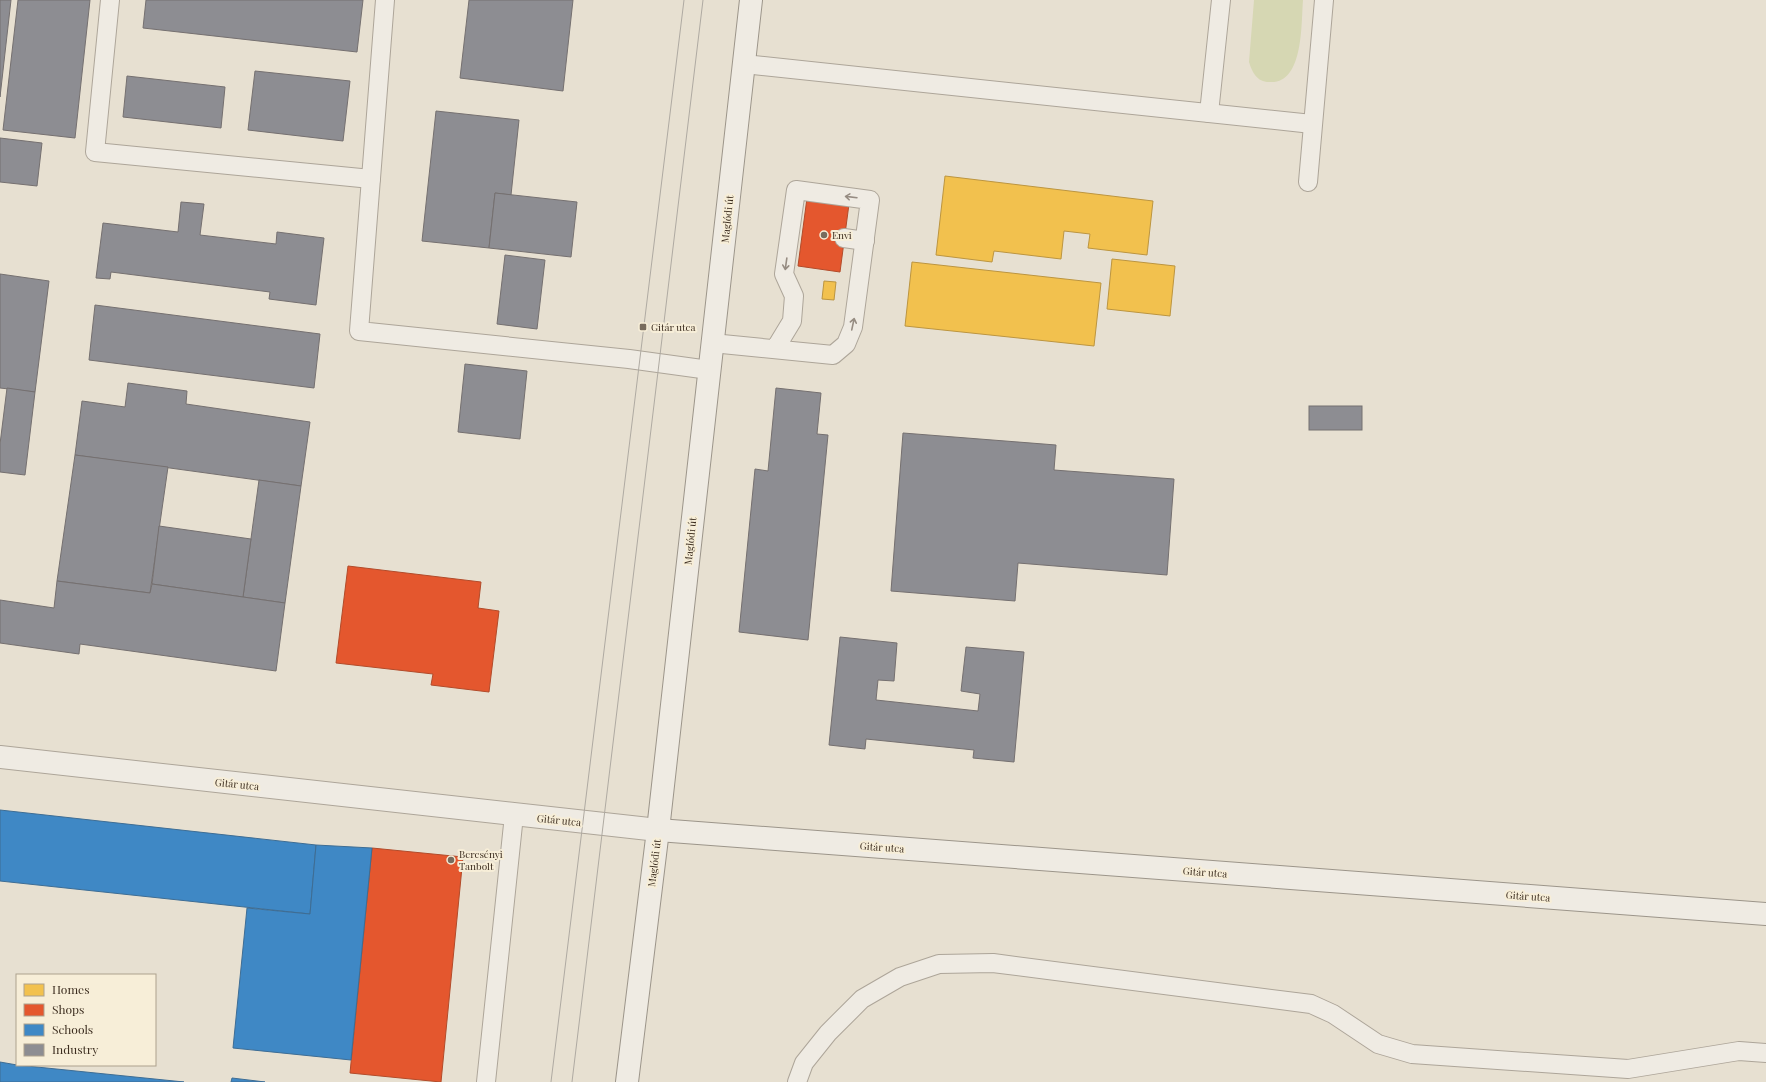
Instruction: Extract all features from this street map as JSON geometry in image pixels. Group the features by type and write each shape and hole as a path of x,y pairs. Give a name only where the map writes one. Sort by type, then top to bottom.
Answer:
{"street":[{"name":"Maglódi út","path":"628,1082 658,830 751,0"},
{"name":"Gitár utca","path":"0,757 658,830 1766,914"}],"lane":[{"path":"110,0 95,152 371,179"},
{"path":"385,0 359,331 629,358 709,370"},
{"path":"1209,113 1221,0"},
{"path":"1308,182 1324,0"},
{"path":"744,64 1312,124"},
{"path":"712,343 833,356 846,344 853,327 870,200 796,190 797,231 784,274 794,296 792,321 775,349"},
{"path":"844,238 865,241"},
{"path":"486,1082 514,815"},
{"path":"797,1082 804,1063 828,1033 862,999 900,977 939,964 994,962 1311,1004 1333,1014 1378,1044 1412,1054 1628,1075 1739,1052 1766,1053"}],"green space":[{"path":"1254,0 1303,0 1301,37 1295,64 1289,74 1280,80 1265,82 1261,80 1253,73 1249,62"}],"building: Homes":[{"path":"945,176 1153,201 1147,255 1088,248 1090,234 1064,231 1061,259 994,251 992,262 936,255"},
{"path":"1112,259 1175,266 1170,316 1107,309"},
{"path":"912,262 1101,283 1094,346 905,326"},
{"path":"824,281 836,282 834,300 822,299"}],"building: Shops":[{"name":"Envi","path":"807,198 849,204 840,272 798,266"},
{"path":"348,566 481,582 478,608 499,611 489,692 431,685 433,674 336,663"},
{"path":"372,848 463,857 441,1082 350,1073"}],"building: Schools":[{"path":"0,810 316,845 310,914 0,881"},
{"path":"316,845 372,848 351,1060 233,1048 247,908 310,914"},
{"path":"0,1062 16,1066 184,1082 0,1082"},
{"path":"232,1078 265,1082 231,1082"}],"building: Industry":[{"path":"0,0 11,0 0,97"},
{"path":"18,0 90,0 75,138 3,130"},
{"path":"146,0 363,0 357,52 143,28"},
{"path":"469,0 573,0 563,91 460,78"},
{"path":"255,71 350,81 343,141 248,130"},
{"path":"127,76 225,87 221,128 123,117"},
{"path":"436,111 519,120 511,195 495,193 489,248 422,241"},
{"path":"0,138 42,143 37,186 0,182"},
{"path":"495,193 577,202 571,257 489,248"},
{"path":"181,202 204,204 200,235 276,244 277,232 324,238 316,305 269,299 270,292 111,272 110,279 96,278 103,223 178,232"},
{"path":"505,255 545,260 537,329 497,324"},
{"path":"0,274 49,281 35,392 0,388"},
{"path":"95,305 320,334 314,388 89,360"},
{"path":"465,364 527,371 520,439 458,432"},
{"path":"128,383 187,391 186,404 310,422 301,486 75,455 82,401 125,407"},
{"path":"7,388 35,392 25,475 0,472 0,444"},
{"path":"776,388 821,393 817,434 828,435 808,640 739,632 755,469 768,471"},
{"path":"1309,406 1362,406 1362,430 1309,430"},
{"path":"903,433 1056,445 1054,470 1174,479 1167,575 1018,563 1015,601 891,591"},
{"path":"75,455 168,467 150,593 57,581"},
{"path":"259,480 301,486 285,603 243,597"},
{"path":"159,526 251,539 243,597 152,584"},
{"path":"57,581 150,593 152,584 285,603 276,671 80,644 79,654 0,643 0,600 54,608"},
{"path":"840,637 897,643 894,681 878,680 876,700 978,711 980,694 961,691 966,647 1024,652 1014,762 973,758 974,750 866,739 865,749 829,745"}],"tram line":[{"path":"551,1082 684,0"},
{"path":"572,1082 703,0"}],"place":[{"name":"Envi","path":"824,235"},
{"name":"Gitár utca","path":"643,327"},
{"name":"Bercsényi Tanbolt","path":"451,860"}]}
